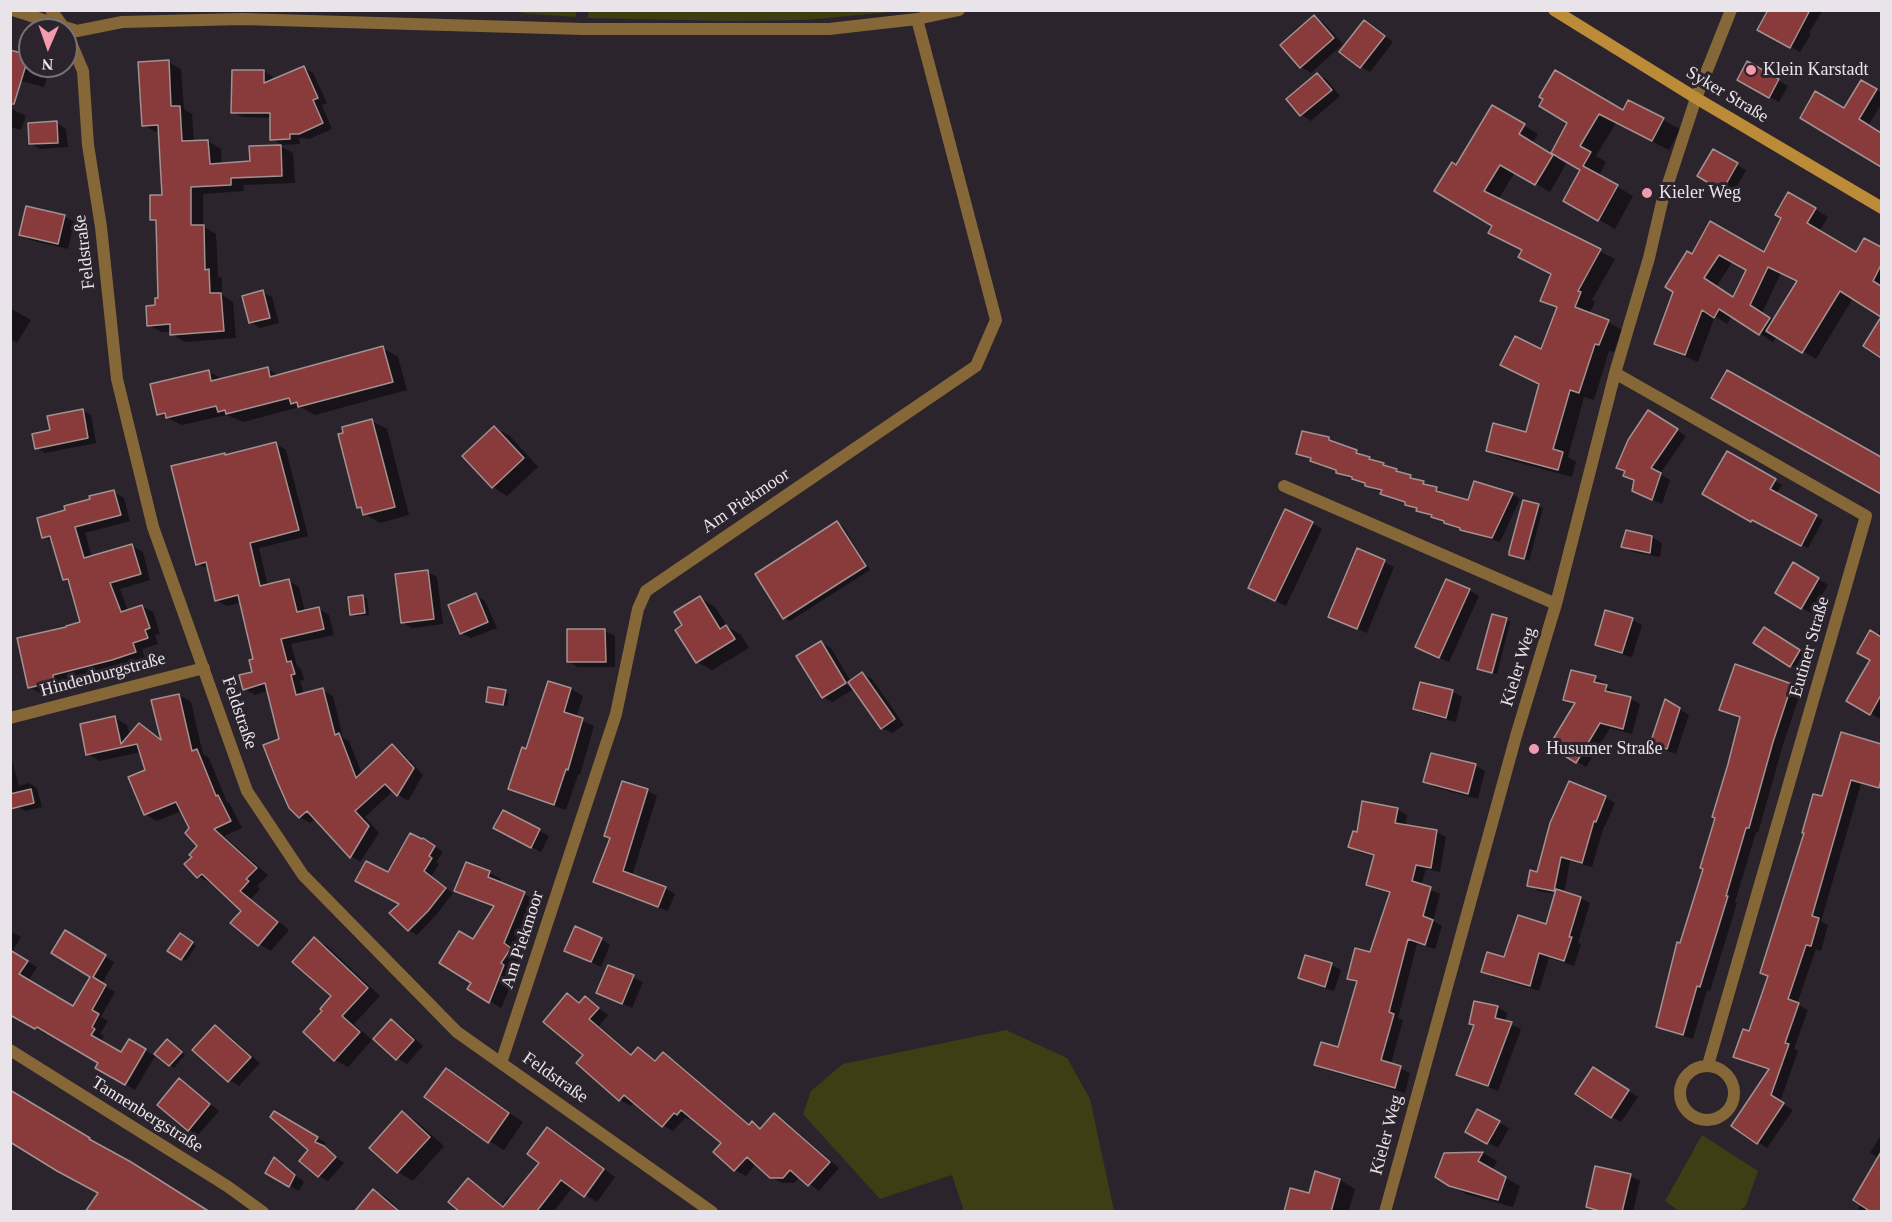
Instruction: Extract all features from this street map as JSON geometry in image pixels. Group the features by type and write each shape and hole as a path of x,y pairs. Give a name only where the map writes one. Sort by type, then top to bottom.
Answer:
{"main road":[{"name":"Syker Straße","path":"1554,10 1881,208"}],"street":[{"path":"13,10 34,18"},
{"path":"78,31 123,22 242,19 583,29 829,29 917,19 959,10"},
{"name":"Kieler Weg","path":"1385,1212 1516,736 1556,604 1662,202 1696,98 1731,10"},
{"name":"Am Piekmoor","path":"501,1063 616,714 638,609 646,591 976,366 996,320 917,19"},
{"name":"Feldstraße","path":"78,60 83,71 88,145 101,227 117,379 153,526 247,791 303,875 457,1032 712,1212"},
{"name":"Eutiner Straße","path":"1616,373 1866,516 1708,1065"},
{"path":"1284,486 1556,604"},
{"name":"Hindenburgstraße","path":"10,718 204,668"},
{"name":"Tannenbergstraße","path":"10,1050 227,1186 263,1212"},
{"path":"1708,1065 1720,1069 1727,1075 1734,1093 1728,1110 1714,1119 1706,1120 1692,1116 1683,1107 1679,1090 1683,1078 1692,1070 1708,1065"}],"shaded area":[{"path":"523,10 577,11 575,17 522,13"},
{"path":"590,10 901,11 806,20 729,21 587,18"},
{"path":"1006,1030 1067,1058 1090,1099 1114,1211 964,1211 952,1175 880,1199 803,1114 811,1091 843,1064"},
{"path":"1702,1135 1758,1171 1746,1205 1740,1211 1679,1211 1665,1201"}],"building":[{"path":"1768,10 1810,10 1790,48 1757,30"},
{"path":"1314,15 1334,38 1300,68 1280,45"},
{"path":"1364,20 1385,36 1360,68 1339,52"},
{"path":"10,50 18,52 18,78 22,78 14,104 10,104"},
{"path":"169,60 171,106 180,106 182,141 208,140 210,164 250,161 249,146 281,145 282,176 231,178 231,185 191,187 191,225 204,225 205,270 209,269 210,293 221,293 224,331 170,335 170,324 147,326 146,306 155,305 155,298 158,298 156,220 150,220 150,195 162,195 158,125 142,126 138,62"},
{"path":"1747,61 1779,79 1769,98 1737,80"},
{"path":"304,66 318,98 313,100 323,123 299,134 290,134 290,139 270,140 270,113 231,113 232,70 264,70 264,83"},
{"path":"1555,70 1623,110 1628,100 1664,118 1652,141 1599,114 1580,146 1591,152 1583,166 1618,185 1598,221 1563,201 1580,170 1551,153 1567,123 1539,106 1543,99 1539,97"},
{"path":"1317,73 1332,90 1300,116 1286,99"},
{"path":"1861,80 1877,89 1859,119 1881,133 1881,167 1800,118 1815,91 1844,108"},
{"path":"1492,105 1525,124 1519,134 1553,155 1535,185 1500,165 1484,191 1601,249 1578,291 1581,292 1575,307 1609,320 1599,345 1595,344 1579,393 1570,390 1553,449 1563,452 1558,470 1486,451 1493,423 1526,432 1539,384 1500,365 1515,336 1541,349 1557,307 1540,301 1551,274 1518,257 1522,250 1488,233 1492,226 1434,191 1452,162 1456,165"},
{"path":"57,121 58,143 29,144 28,123"},
{"path":"1713,149 1738,163 1722,191 1697,176"},
{"path":"1788,192 1816,208 1807,223 1856,252 1864,238 1881,247 1881,265 1873,281 1881,286 1881,317 1840,291 1802,353 1766,331 1797,281 1768,267 1750,305 1770,318 1759,335 1719,309 1714,318 1702,310 1685,355 1654,344 1673,292 1665,287 1687,251 1692,254 1710,221 1764,252 1781,218 1775,215","holes":["1719,255 1746,270 1733,297 1704,278"]},
{"path":"26,206 65,215 58,244 19,235"},
{"path":"263,290 270,318 249,323 242,296"},
{"path":"1881,317 1881,358 1863,346"},
{"path":"383,346 393,382 298,407 297,402 291,404 289,398 226,414 225,410 218,412 216,406 166,418 165,413 157,415 150,384 209,370 211,381 268,367 270,377"},
{"path":"1727,370 1881,457 1881,494 1711,398"},
{"path":"83,409 88,438 35,449 32,434 50,430 47,416"},
{"path":"1648,410 1678,429 1651,468 1661,473 1652,500 1632,491 1634,480 1623,476 1625,471 1616,468 1628,440"},
{"path":"372,419 395,507 363,515 361,507 357,508 338,434 343,433 342,427"},
{"path":"494,426 524,458 492,488 462,456"},
{"path":"1302,431 1329,437 1329,440 1357,450 1356,453 1384,463 1383,465 1397,469 1396,471 1411,475 1410,478 1437,487 1436,491 1468,500 1474,481 1513,493 1492,538 1460,530 1460,528 1431,517 1432,515 1416,511 1417,508 1405,505 1405,502 1380,494 1382,490 1365,486 1365,483 1310,461 1311,458 1296,454"},
{"path":"276,442 299,530 250,543 260,586 289,579 297,612 319,607 324,629 281,639 287,662 291,661 295,674 291,675 296,695 323,688 335,735 339,733 356,778 392,744 414,768 397,796 385,784 355,811 369,826 350,858 307,811 299,818 289,808 263,745 279,739 265,683 243,690 239,675 252,672 249,660 253,659 238,595 215,601 206,562 196,565 171,466"},
{"path":"1727,451 1776,479 1770,489 1817,515 1801,546 1752,520 1751,522 1702,494"},
{"path":"114,490 121,515 75,527 84,558 132,544 141,574 110,583 121,612 142,605 150,628 145,630 148,638 133,643 136,652 53,675 54,682 28,688 17,638 80,622 68,579 63,580 50,536 42,538 37,518 65,510 64,506 90,499 89,496"},
{"path":"1523,500 1539,504 1524,559 1509,555"},
{"path":"1285,509 1313,522 1275,601 1248,588"},
{"path":"837,521 866,566 783,619 755,574"},
{"path":"1626,530 1652,536 1650,553 1621,547"},
{"path":"1357,548 1385,560 1357,629 1328,617"},
{"path":"1793,562 1819,578 1801,609 1775,593"},
{"path":"428,570 434,619 401,623 395,574"},
{"path":"1446,579 1470,589 1439,658 1415,647"},
{"path":"476,593 488,622 460,634 448,605"},
{"path":"363,595 365,613 350,615 348,597"},
{"path":"700,596 720,629 726,625 735,639 696,663 675,630 682,625 674,612"},
{"path":"1605,610 1633,618 1622,653 1595,645"},
{"path":"1492,614 1507,618 1492,673 1477,669"},
{"path":"1764,627 1800,650 1790,667 1753,643"},
{"path":"567,629 605,629 606,662 567,662"},
{"path":"1870,630 1881,637 1881,695 1870,715 1846,701 1870,660 1857,653"},
{"path":"821,641 846,683 822,698 796,656"},
{"path":"1735,664 1792,684 1749,828 1746,828 1700,987 1697,986 1683,1035 1656,1027 1677,942 1680,943 1703,869 1700,868 1715,818 1712,817 1740,717 1719,710"},
{"path":"1571,670 1596,676 1594,682 1607,685 1605,691 1631,697 1623,729 1600,723 1576,763 1549,746 1575,703 1563,700"},
{"path":"862,672 895,719 881,729 848,682"},
{"path":"548,681 571,688 564,712 583,718 568,770 566,769 554,805 508,789 522,747 526,749"},
{"path":"1420,682 1453,690 1446,718 1413,709"},
{"path":"488,687 506,690 503,705 486,702"},
{"path":"179,694 192,751 197,749 216,796 218,795 231,821 214,829 257,868 246,879 249,881 240,891 278,922 258,946 230,923 241,911 202,874 197,878 184,864 192,857 189,855 197,846 185,833 189,828 176,802 144,815 128,777 145,770 137,744 86,755 80,724 115,716 121,744 139,723 161,740 151,700"},
{"path":"1665,699 1680,708 1667,749 1650,744"},
{"path":"1841,732 1881,744 1881,780 1879,788 1851,780 1812,916 1819,918 1811,946 1806,945 1788,999 1799,1003 1785,1043 1789,1044 1771,1095 1784,1103 1757,1144 1731,1126 1769,1069 1733,1057 1743,1029 1749,1031 1768,976 1760,973 1804,833 1802,833 1813,794 1822,796"},
{"path":"1431,753 1476,764 1468,794 1423,782"},
{"path":"622,781 648,789 623,871 666,887 658,907 593,882 610,838 604,836"},
{"path":"1569,781 1606,796 1596,822 1594,821 1582,863 1561,857 1554,891 1527,886 1530,870 1537,872 1550,823"},
{"path":"31,789 34,803 10,809 10,794"},
{"path":"1362,801 1398,808 1395,823 1437,830 1431,868 1416,865 1412,881 1431,887 1423,916 1433,920 1425,945 1408,939 1389,1012 1394,1014 1381,1060 1401,1066 1395,1088 1314,1065 1321,1042 1338,1047 1357,981 1347,979 1355,948 1370,952 1390,892 1366,885 1374,855 1348,847 1353,831 1357,832"},
{"path":"503,810 540,829 531,848 493,828"},
{"path":"410,833 435,846 429,856 432,858 424,871 446,888 408,931 389,913 399,904 355,881 366,861 388,872"},
{"path":"466,862 490,871 488,877 525,892 504,943 511,948 501,963 504,965 489,1003 467,989 471,983 439,963 459,931 473,939 494,906 454,891"},
{"path":"1556,889 1581,897 1564,961 1539,953 1530,986 1481,972 1487,952 1504,957 1518,915 1546,924"},
{"path":"575,926 602,938 591,962 564,951"},
{"path":"65,930 106,955 93,977 106,985 92,1010 99,1014 92,1027 95,1029 91,1035 121,1052 129,1039 146,1049 125,1085 95,1068 98,1063 37,1027 35,1029 10,1015 10,950 28,961 19,974 73,1006 90,977 51,953"},
{"path":"180,933 193,942 181,960 167,951"},
{"path":"314,937 368,988 342,1016 360,1032 334,1061 303,1032 322,1011 320,1009 331,996 292,962"},
{"path":"1305,955 1332,963 1325,987 1298,978"},
{"path":"608,965 634,975 622,1004 596,993"},
{"path":"567,993 579,1003 585,996 599,1008 589,1019 631,1055 638,1047 655,1061 663,1052 749,1125 752,1121 760,1129 774,1113 830,1162 808,1186 790,1170 783,1178 770,1178 747,1157 734,1171 713,1152 721,1143 681,1110 677,1115 674,1113 662,1127 624,1095 619,1101 576,1063 583,1055 543,1022"},
{"path":"1474,1001 1498,1006 1495,1018 1512,1022 1488,1086 1456,1075 1474,1025 1469,1024"},
{"path":"391,1019 414,1040 396,1060 373,1039"},
{"path":"215,1025 251,1057 228,1082 192,1050"},
{"path":"167,1039 182,1052 169,1066 154,1054"},
{"path":"1593,1067 1629,1090 1611,1118 1575,1094"},
{"path":"446,1068 509,1113 488,1143 424,1097"},
{"path":"179,1078 210,1104 188,1131 157,1105"},
{"path":"10,1090 210,1212 85,1212 98,1193 10,1142"},
{"path":"1477,1109 1500,1121 1487,1144 1465,1132"},
{"path":"274,1111 318,1137 315,1142 324,1146 336,1157 318,1177 299,1161 308,1150 270,1117"},
{"path":"402,1111 430,1137 397,1173 369,1148"},
{"path":"547,1127 604,1169 584,1197 561,1180 536,1212 460,1212 448,1202 468,1178 503,1207 539,1163 527,1154"},
{"path":"1483,1152 1478,1161 1506,1177 1498,1200 1449,1186 1435,1177 1444,1153"},
{"path":"1881,1152 1881,1212 1871,1212 1853,1200"},
{"path":"274,1157 295,1175 289,1187 265,1173"},
{"path":"1595,1166 1631,1174 1622,1212 1603,1212 1586,1207"},
{"path":"1315,1171 1340,1179 1331,1212 1284,1212 1290,1188 1309,1193"},
{"path":"373,1189 400,1212 354,1212"}],"place":[{"name":"Klein Karstadt","path":"1751,70"},
{"name":"Kieler Weg","path":"1647,193"},
{"name":"Husumer Straße","path":"1534,749"}]}
